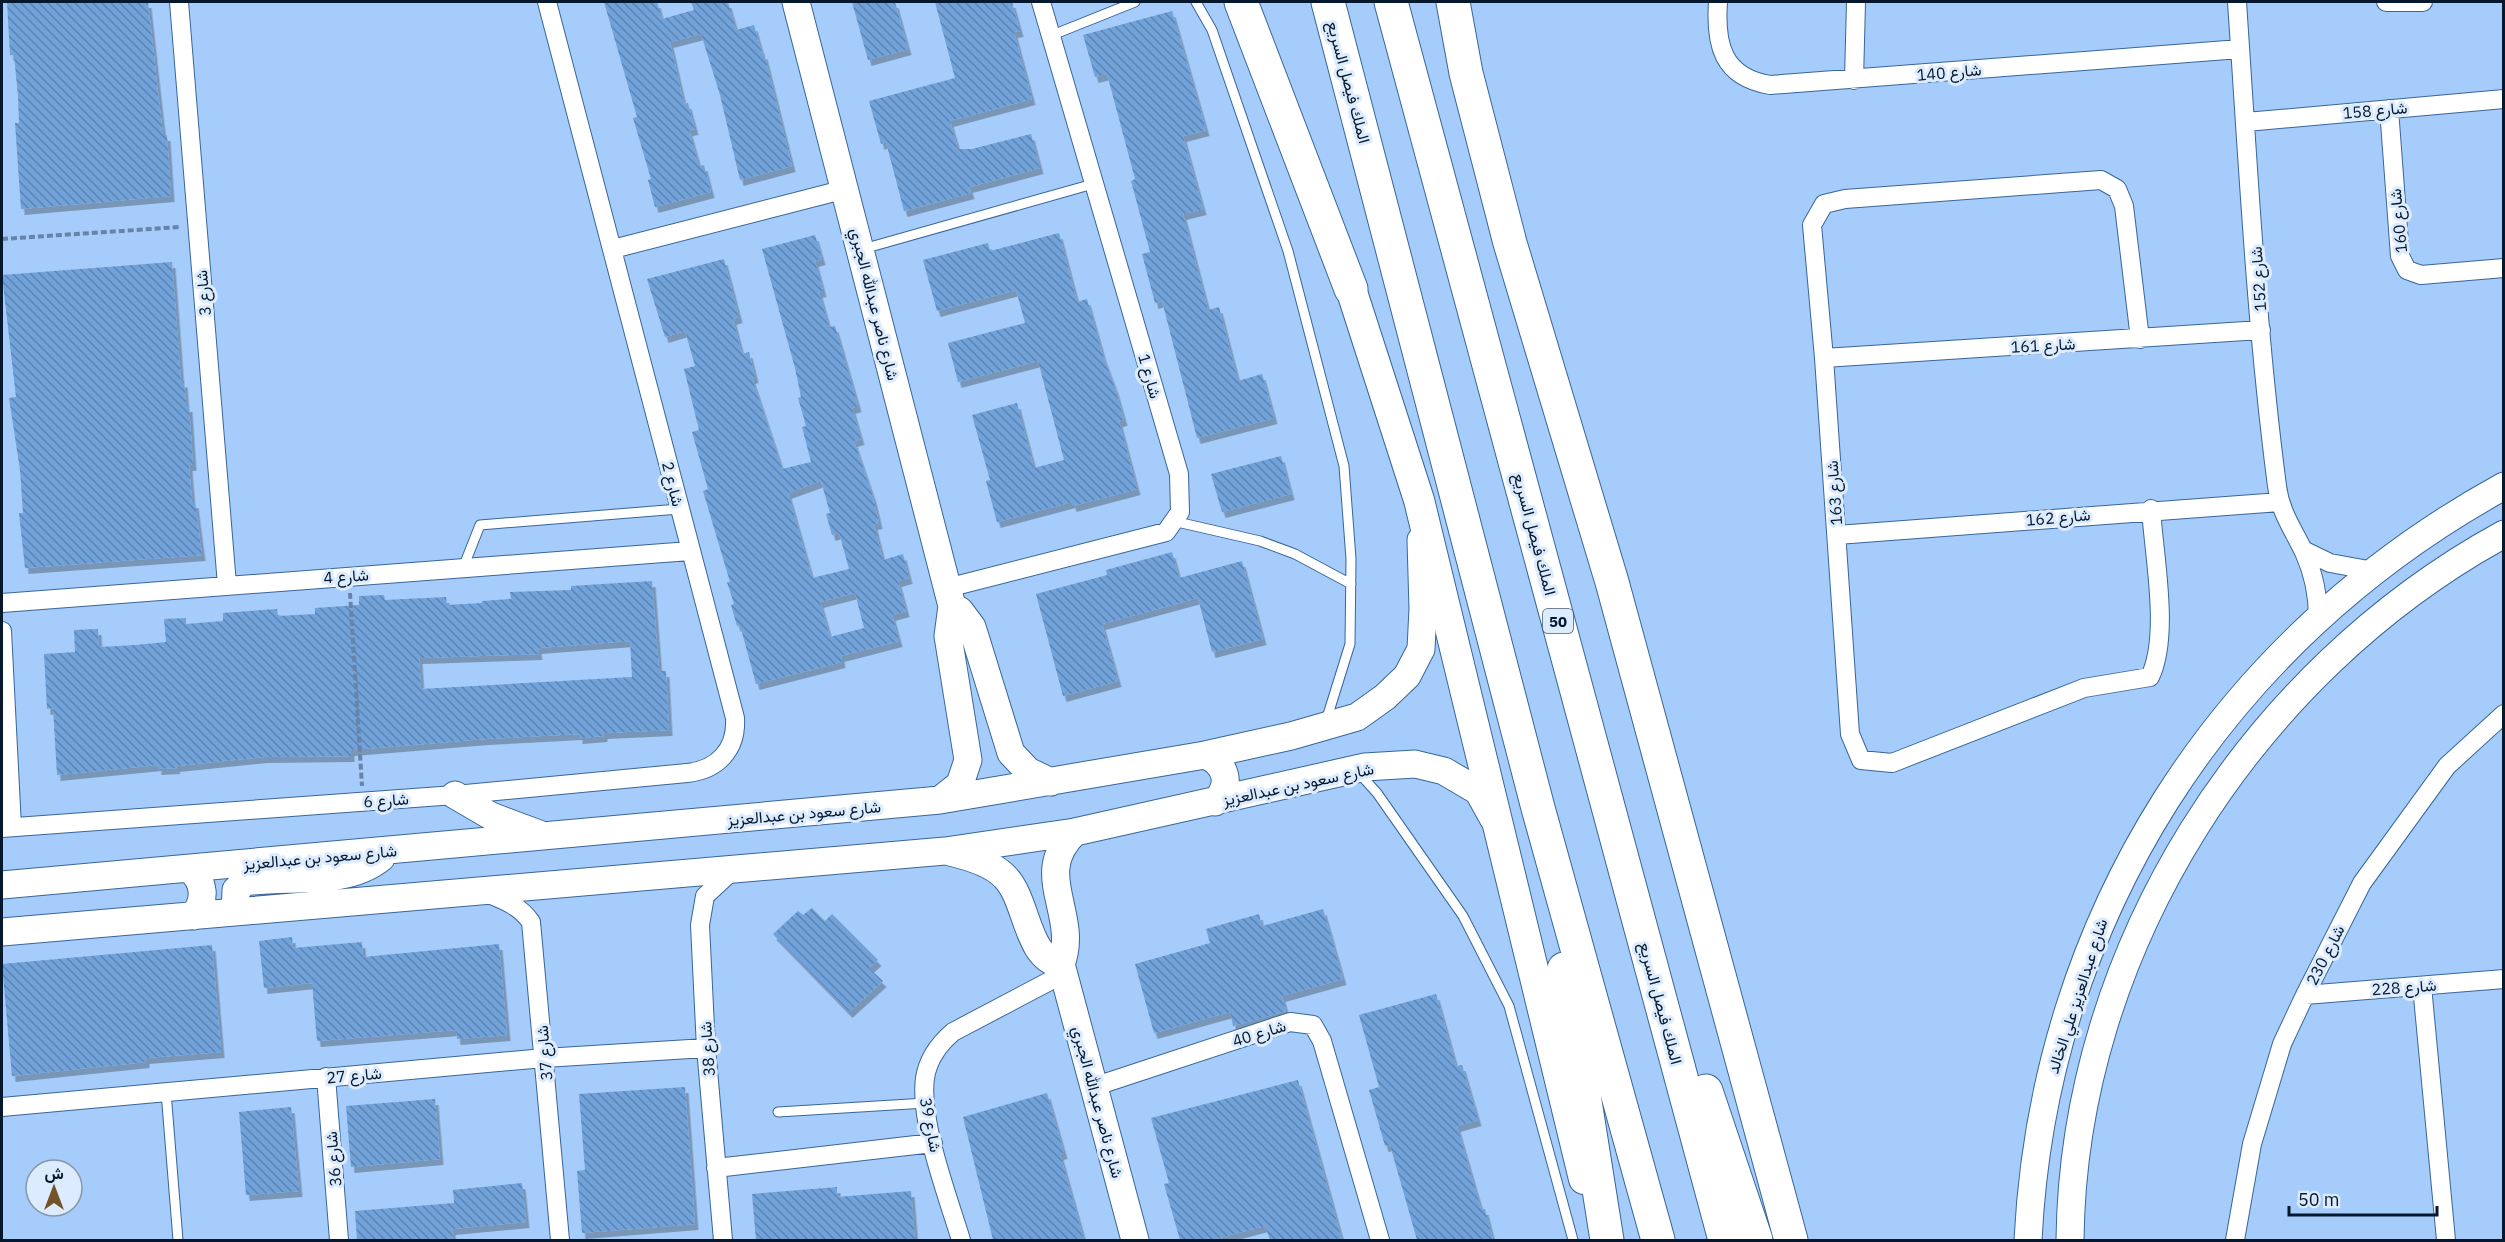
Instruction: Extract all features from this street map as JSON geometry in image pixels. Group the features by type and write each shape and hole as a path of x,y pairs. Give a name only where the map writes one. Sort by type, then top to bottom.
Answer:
{"highway":[{"path":"1241,2 1351,289"},
{"path":"1266,2 1351,289"},
{"name":"الملك فيصل السريع","path":"1328,2 1538,808 1658,1240"},
{"name":"الملك فيصل السريع","path":"1391,2 1725,1240"},
{"path":"1453,2 1469,84 1510,243 1612,582 1791,1240"},
{"path":"1538,808 1607,1240"},
{"path":"1639,920 1676,1001 1756,1240"}],"main road":[{"name":"شارع ناصر عبدالله الجبري","path":"796,2 846,189 949,597 948,636 969,760 960,784 940,800"},
{"path":"1351,289 1419,500 1599,1240"},
{"name":"شارع عبدالعزيز علي الخالد","path":"2028,1240 2034,1165 2048,1084 2072,1001 2107,906 2153,816 2193,758 2241,696 2318,618 2374,571 2427,532 2504,486"},
{"name":"شارع سعود بن عبدالعزيز","path":"2,885 940,800 1205,755 1325,726 1357,717 1385,697 1407,676 1421,650 1423,609 1419,500"},
{"path":"2070,1240 2070,1210 2080,1130 2097,1050 2109,1009 2124,968 2159,889 2203,813 2248,752 2285,708 2350,643 2422,586 2504,534"},
{"name":"شارع ناصر عبدالله الجبري","path":"949,597 972,627 1011,753 1028,771 1051,782"},
{"path":"1205,755 1220,764 1224,771 1225,788 1215,802"},
{"name":"شارع سعود بن عبدالعزيز","path":"2,932 945,851 1075,832 1356,769 1415,764 1444,771 1478,791 1497,825"},
{"path":"455,795 491,816 549,837"},
{"name":"شارع ناصر عبدالله الجبري","path":"1075,832 1060,849 1054,869 1067,931 1062,969 1135,1240"},
{"path":"235,912 234,896 245,882 344,875 369,867 389,851"},
{"path":"945,851 974,860 1004,875 1016,890 1039,951 1062,969"},
{"path":"190,869 201,882 203,891 202,900 194,916"}],"street":[{"name":"شارع 3","path":"179,2 227,585"},
{"name":"شارع 2","path":"547,2 735,718"},
{"name":"شارع 1","path":"1041,2 1179,474 1180,512 1173,521"},
{"name":"شارع 140","path":"1718,2 1717,32 1723,54 1729,64 1747,79 1770,86 2240,49"},
{"path":"1854,80 1856,2"},
{"name":"شارع 152","path":"2237,2 2261,330 2280,502 2292,532 2303,550 2314,582 2318,618"},
{"path":"2386,2 2423,2"},
{"name":"شارع 158","path":"2246,122 2504,99"},
{"name":"شارع 160","path":"2389,109 2400,256 2407,270 2421,275 2504,268"},
{"name":"شارع 163","path":"2140,339 2124,206 2117,189 2101,180 1845,199 1824,204 1812,225 1824,358 1850,734 1862,760 1892,763 2084,688 2150,677 2158,661 2161,634 2151,509"},
{"path":"613,249 846,189"},
{"name":"شارع 161","path":"1824,358 2261,330"},
{"name":"شارع 162","path":"1837,535 2151,509 2280,502"},
{"path":"949,597 1166,532 1173,521"},
{"path":"2303,550 2330,563 2374,571"},
{"name":"شارع 4","path":"2,603 690,551"},
{"path":"2,631 7,828"},
{"name":"شارع 230","path":"2235,1240 2252,1144 2282,1044 2362,883 2447,766 2504,714"},
{"name":"شارع 6","path":"7,828 455,795 705,770 726,753 734,737 735,718"},
{"name":"شارع 38","path":"723,1240 706,1048 700,909 705,896 733,870"},
{"name":"شارع 37","path":"484,892 512,904 525,913 531,922 560,1240"},
{"name":"شارع 39","path":"961,1240 933,1143 924,1090 929,1064 943,1041 964,1025 1062,969"},
{"name":"شارع 228","path":"2305,995 2504,979"},
{"path":"2422,986 2446,1240"},
{"name":"شارع 40","path":"1093,1087 1290,1022 1313,1025 1322,1041 1380,1240"},
{"name":"شارع 27","path":"2,1107 544,1058 706,1048"},
{"name":"شارع 36","path":"326,1077 339,1240"},
{"path":"716,1168 933,1143"}],"lane":[{"path":"1050,36 1135,2"},
{"path":"1196,2 1212,30 1291,262 1344,466 1352,559 1350,644 1325,726"},
{"path":"861,250 1093,184"},
{"path":"463,568 480,525 679,509"},
{"path":"1173,521 1260,541 1295,554 1351,584"},
{"path":"1356,769 1377,793 1463,916 1509,1006 1573,1240"},
{"path":"166,1092 178,1240"},
{"path":"778,1112 926,1104"}],"path":[{"path":"2,239 197,226"},
{"path":"349,576 363,802"}],"building":[{"path":"7,2 148,2 163,135 167,135 171,196 21,209 15,123 19,123 18,96 14,55 10,55"},
{"path":"604,2 657,2 662,19 694,10 691,2 728,2 736,30 754,25 762,54 764,53 792,166 740,180 720,95 701,34 670,42 684,104 688,103 695,129 689,130 699,166 704,165 711,192 655,207 648,180 651,179 633,118 637,117"},
{"path":"852,2 895,2 908,49 868,60"},
{"path":"935,2 1012,2 1020,31 1014,32 1032,99 950,121 958,149 972,149 1031,134 1040,168 969,187 971,193 904,211 886,142 881,144 869,101 955,78"},
{"path":"1172,11 1206,130 1183,136 1203,209 1183,214 1208,310 1219,307 1238,381 1262,374 1274,418 1197,438 1162,301 1155,303 1142,254 1150,252 1131,181 1135,179 1107,74 1095,77 1083,35"},
{"path":"1059,233 1077,302 1087,299 1103,356 1115,388 1124,420 1119,421 1137,489 1073,506 1072,502 997,522 986,481 990,480 972,415 1017,403 1034,468 1064,460 1038,361 958,382 948,343 1025,323 1016,290 937,311 923,260 988,243 990,251"},
{"path":"815,235 822,259 815,261 823,291 819,292 829,327 835,326 858,406 852,408 861,439 854,441 873,497 879,523 874,524 883,560 903,554 909,578 898,581 906,611 892,615 899,641 841,656 842,662 756,684 740,625 737,626 731,605 734,604 727,582 730,582 703,491 708,489 692,432 699,430 684,369 695,366 685,331 665,337 647,279 724,259 739,317 733,319 742,354 749,352 755,377 752,378 782,469 811,462 802,427 806,426 798,398 801,397 795,368 762,249","holes":["821,481 830,513 826,514 832,535 839,533 849,569 812,578 788,493","855,593 864,628 830,637 820,602"]},
{"path":"172,262 181,382 184,381 186,406 189,406 193,465 189,465 192,502 195,502 202,555 25,568 19,513 23,513 20,470 9,398 16,397 2,275"},
{"path":"1281,456 1291,494 1222,512 1211,474"},
{"path":"1172,552 1179,578 1242,561 1263,639 1212,652 1198,598 1102,624 1118,681 1063,696 1036,594 1107,575 1106,570"},
{"path":"652,581 659,671 666,671 669,730 604,733 604,736 579,738 579,734 485,739 351,750 351,756 264,757 176,766 177,768 158,769 158,765 57,775 53,708 47,709 44,654 75,652 74,630 98,629 99,647 136,645 166,642 164,619 186,618 186,624 223,621 223,613 277,609 278,616 315,614 315,608 359,605 359,596 384,595 385,600 446,597 447,605 482,603 482,601 511,599 510,592 571,590 571,586","holes":["630,641 632,677 421,689 419,658 539,654 538,648"]},
{"path":"812,908 825,921 832,914 878,960 869,968 883,981 849,1012 773,934 798,911 803,915"},
{"path":"1323,909 1343,979 1282,996 1286,1011 1233,1026 1230,1012 1154,1033 1135,964 1210,943 1206,929 1259,914 1262,926"},
{"path":"292,937 293,948 362,942 363,957 499,944 507,1035 457,1039 456,1030 317,1041 312,983 264,988 259,941"},
{"path":"212,945 221,1052 146,1058 146,1062 12,1076 2,964"},
{"path":"1436,994 1456,1066 1462,1065 1478,1120 1457,1126 1481,1209 1485,1209 1493,1240 1417,1240 1390,1145 1385,1146 1369,1090 1379,1087 1359,1015"},
{"path":"1298,1080 1342,1240 1270,1240 1265,1226 1211,1240 1180,1240 1164,1184 1169,1183 1151,1118"},
{"path":"685,1087 695,1224 582,1233 577,1171 585,1170 579,1094"},
{"path":"1047,1093 1064,1153 1060,1154 1084,1240 993,1240 963,1117"},
{"path":"435,1099 440,1159 351,1167 346,1106"},
{"path":"291,1107 299,1191 246,1195 239,1112"},
{"path":"522,1183 526,1222 452,1229 453,1240 357,1240 355,1211 454,1203 453,1190"},
{"path":"837,1187 837,1197 911,1191 915,1240 756,1240 752,1194"}]}
